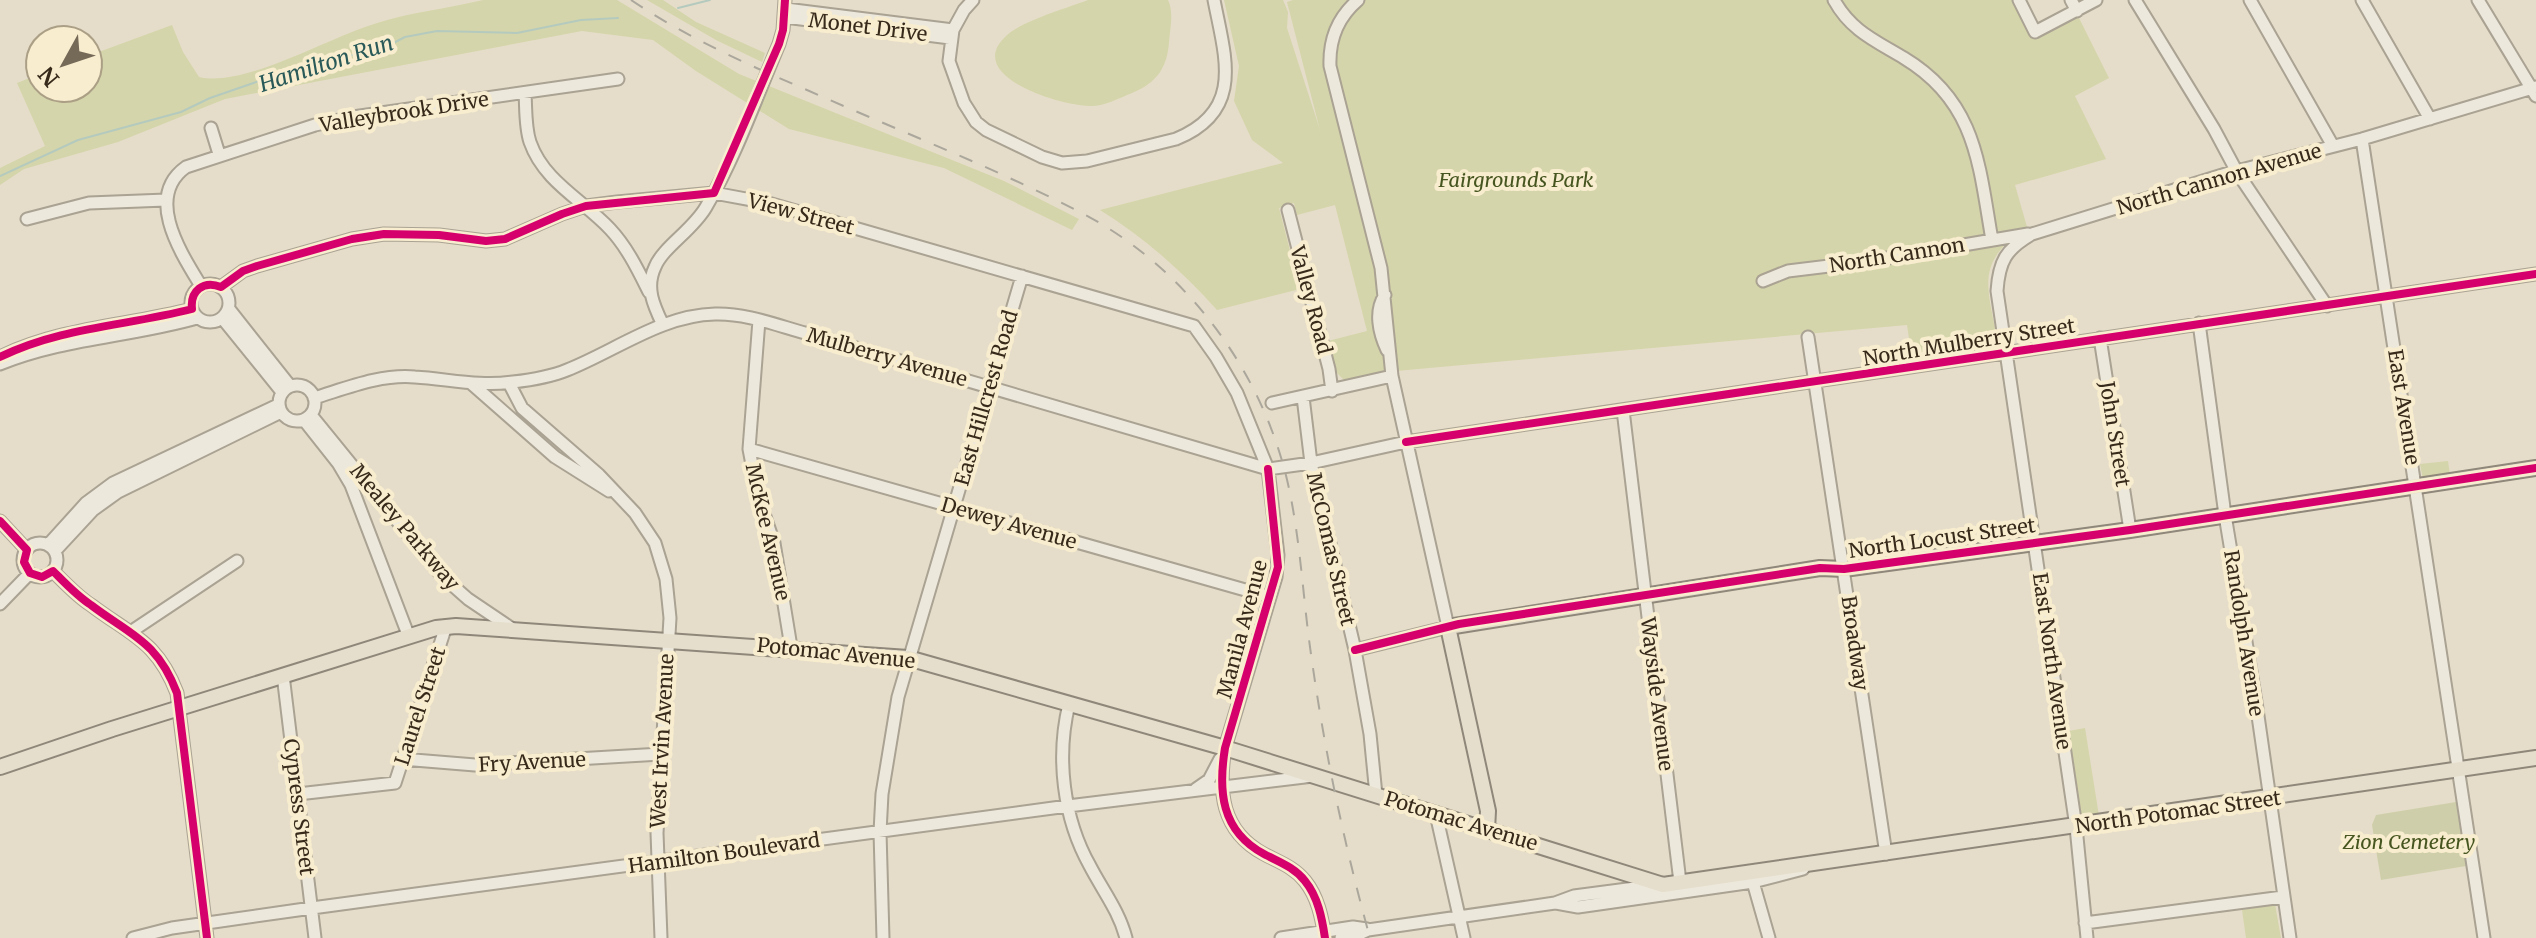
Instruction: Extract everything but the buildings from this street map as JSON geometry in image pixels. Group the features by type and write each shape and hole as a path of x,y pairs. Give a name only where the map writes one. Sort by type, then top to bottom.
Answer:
{"main road":[{"name":"North Locust Street","path":"1448,627 1820,568 1844,569 2130,530 2536,468"},
{"name":"Potomac Avenue","path":"0,767 283,675 446,626 791,647 908,658 1225,748 1663,885"},
{"path":"1448,627 1488,811 1487,830"},
{"name":"North Potomac Street","path":"1680,888 1783,865 1886,854 2536,758"},
{"path":"1663,885 1680,888"}],"street":[{"name":"Monet Drive","path":"973,0 964,10 952,34 949,61 964,103 976,122 995,136 1062,163 1074,163 1176,139 1209,118 1221,101 1227,75 1214,0"},
{"path":"1358,0 1343,16 1334,35 1330,66 1381,268 1392,376 1448,627"},
{"path":"1834,0 1854,28 1919,68 1955,107 1976,149 1992,240"},
{"path":"2019,0 2035,32 2074,6 2096,0"},
{"path":"2135,0 2237,172 2327,306"},
{"path":"2250,0 2333,146"},
{"path":"2362,0 2430,119"},
{"path":"2478,0 2534,91"},
{"name":"Monet Drive","path":"785,8 952,34"},
{"path":"650,293 654,268 659,260 693,227 714,193 779,44 785,8"},
{"name":"Valleybrook Drive","path":"166,200 171,181 177,173 199,161 315,125 618,79"},
{"name":"North Cannon Avenue","path":"2008,353 1997,291 1999,270 2007,254 2032,234 2237,172 2534,91"},
{"path":"525,93 527,128 536,156 559,185 586,206 626,249 663,325"},
{"path":"211,128 219,154"},
{"name":"East Avenue","path":"2362,139 2484,938"},
{"name":"View Street","path":"221,287 243,271 352,239 412,234 486,241 505,239 586,206 714,193 768,203 1194,326"},
{"path":"27,219 89,203 166,200 168,219 177,242 201,286"},
{"name":"Valley Road","path":"1288,210 1332,391"},
{"name":"North Cannon","path":"1763,281 1788,271 1870,261 2032,234"},
{"name":"North Mulberry Street","path":"1268,469 1406,442 2536,274"},
{"name":"East Hillcrest Road","path":"883,938 880,832 888,750 908,658 1022,276"},
{"path":"51,548 86,503 113,483 283,399 304,386 314,398 307,417 291,420 283,399 226,314 229,297 221,287 215,284 201,286 194,292 191,301 194,314"},
{"path":"0,364 48,347 167,326 194,314"},
{"path":"0,357 29,343 61,334 194,314 208,323 226,314"},
{"name":"Mulberry Avenue","path":"314,398 364,382 397,377 472,384 509,383 565,371 663,325 713,314 732,314 1268,469"},
{"name":"McKee Avenue","path":"759,320 749,449 758,496 774,543 791,647"},
{"name":"Randolph Avenue","path":"2199,323 2290,938"},
{"name":"Manila Avenue","path":"1194,326 1237,393 1268,469 1278,555 1270,597 1225,748"},
{"name":"Broadway","path":"1808,337 1886,854"},
{"name":"John Street","path":"2100,338 2130,530"},
{"name":"East North Avenue","path":"2008,353 2076,827 2087,938"},
{"path":"1272,403 1392,376"},
{"path":"509,383 522,408 620,497"},
{"path":"472,384 575,473 620,497"},
{"name":"McComas Street","path":"1303,397 1311,463 1355,650 1370,734 1376,795"},
{"name":"Wayside Avenue","path":"1623,410 1680,888"},
{"name":"Mealey Parkway","path":"307,417 442,576 468,599 511,628"},
{"name":"Mealey Parkway","path":"307,417 351,485 409,637"},
{"name":"Dewey Avenue","path":"749,449 1270,597"},
{"name":"West Irvin Avenue","path":"620,497 646,528 657,551 670,600 658,862 661,938"},
{"path":"0,521 27,550"},
{"path":"33,545 51,548 57,558 53,571 42,577 30,573 24,562 27,550 33,545"},
{"path":"132,631 237,561"},
{"path":"53,571 87,603 132,631 165,665 177,693 207,938"},
{"path":"0,604 30,573"},
{"name":"Laurel Street","path":"298,794 395,783 446,626"},
{"name":"North Locust Street","path":"1355,650 1448,627"},
{"name":"Cypress Street","path":"283,675 315,938"},
{"path":"1069,704 1062,744 1068,806 1084,855 1114,906 1126,938"},
{"path":"1225,748 1221,787 1223,803 1233,827 1249,845 1289,867 1305,880 1318,903 1325,934"},
{"path":"1194,790 1209,780 1225,748"},
{"name":"Fry Avenue","path":"402,759 475,765 661,754"},
{"name":"Hamilton Boulevard","path":"133,938 205,922 1068,806 1317,776"},
{"path":"1436,814 1464,938"},
{"name":"North Potomac Street","path":"1680,888 1753,882 1788,875 1819,862"},
{"path":"1753,882 1769,938"},
{"path":"1341,938 1368,930 1555,903 1574,896 1663,885"},
{"path":"1555,903 1578,907 1680,888"},
{"path":"2085,923 2283,897"},
{"path":"1281,938 1325,934 1353,927 1368,930"}],"green space":[{"path":"483,0 617,0 739,74 1004,181 1079,219 1072,230 944,168 789,129 653,40 582,31 225,99 118,142 24,169 0,185 0,168 45,146 26,104 104,104 104,50 172,25 183,52 199,77 217,78 262,69 355,31 414,14"},
{"path":"647,0 663,0 696,22 765,53 762,62 716,40"},
{"path":"1088,0 1168,0 1171,15 1168,52 1159,74 1148,85 1107,103 1078,105 1023,87 997,66 995,52 1011,32"},
{"name":"Fairgrounds Park","path":"1224,0 1283,0 1288,12 1287,28 1320,130 1287,2 1293,0 2013,0 2033,37 2077,14 2109,78 2075,96 2106,159 2015,185 2027,227 1998,253 1988,278 1998,345 1912,358 1907,325 1396,371 1344,380 1336,372 1328,341 1367,331 1335,205 1297,215 1294,203 1279,208 1300,289 1217,310 1162,256 1100,210 1283,163 1252,140 1234,101 1239,66"},
{"path":"24,80 24,99 17,83"},
{"path":"2448,461 2450,475 2423,479 2420,464"},
{"path":"2085,728 2099,816 2086,818 2081,815 2069,731"},
{"name":"Zion Cemetery","path":"2456,802 2466,866 2381,880 2372,825 2376,815"},
{"path":"2275,904 2281,938 2246,938 2242,910"}],"waterway":[{"name":"Hamilton Run","path":"678,8 710,0"},
{"name":"Hamilton Run","path":"0,176 78,140 181,112 210,98 323,59 376,52 405,37 437,31 517,33 581,20 618,18"}],"railway":[{"path":"631,0 739,60 977,163 1078,211 1152,260 1213,325 1238,361 1259,400 1276,441 1288,484 1323,731 1344,835 1370,938"}],"cycle path":[{"path":"0,357 46,339 192,309 193,297 203,286 221,287 243,271 352,239 384,234 439,235 486,241 505,239 586,206 714,193 779,44 785,0"},
{"path":"1406,442 2536,274"},
{"path":"1355,650 1459,624 1820,568 1844,569 2130,530 2536,468"},
{"path":"1268,469 1278,567 1225,748 1223,794 1231,822 1239,834 1250,845 1286,865 1305,881 1319,908 1325,938"},
{"path":"0,521 27,550 24,562 30,573 42,577 53,571 81,598 152,650 169,676 177,693 207,938"}]}
